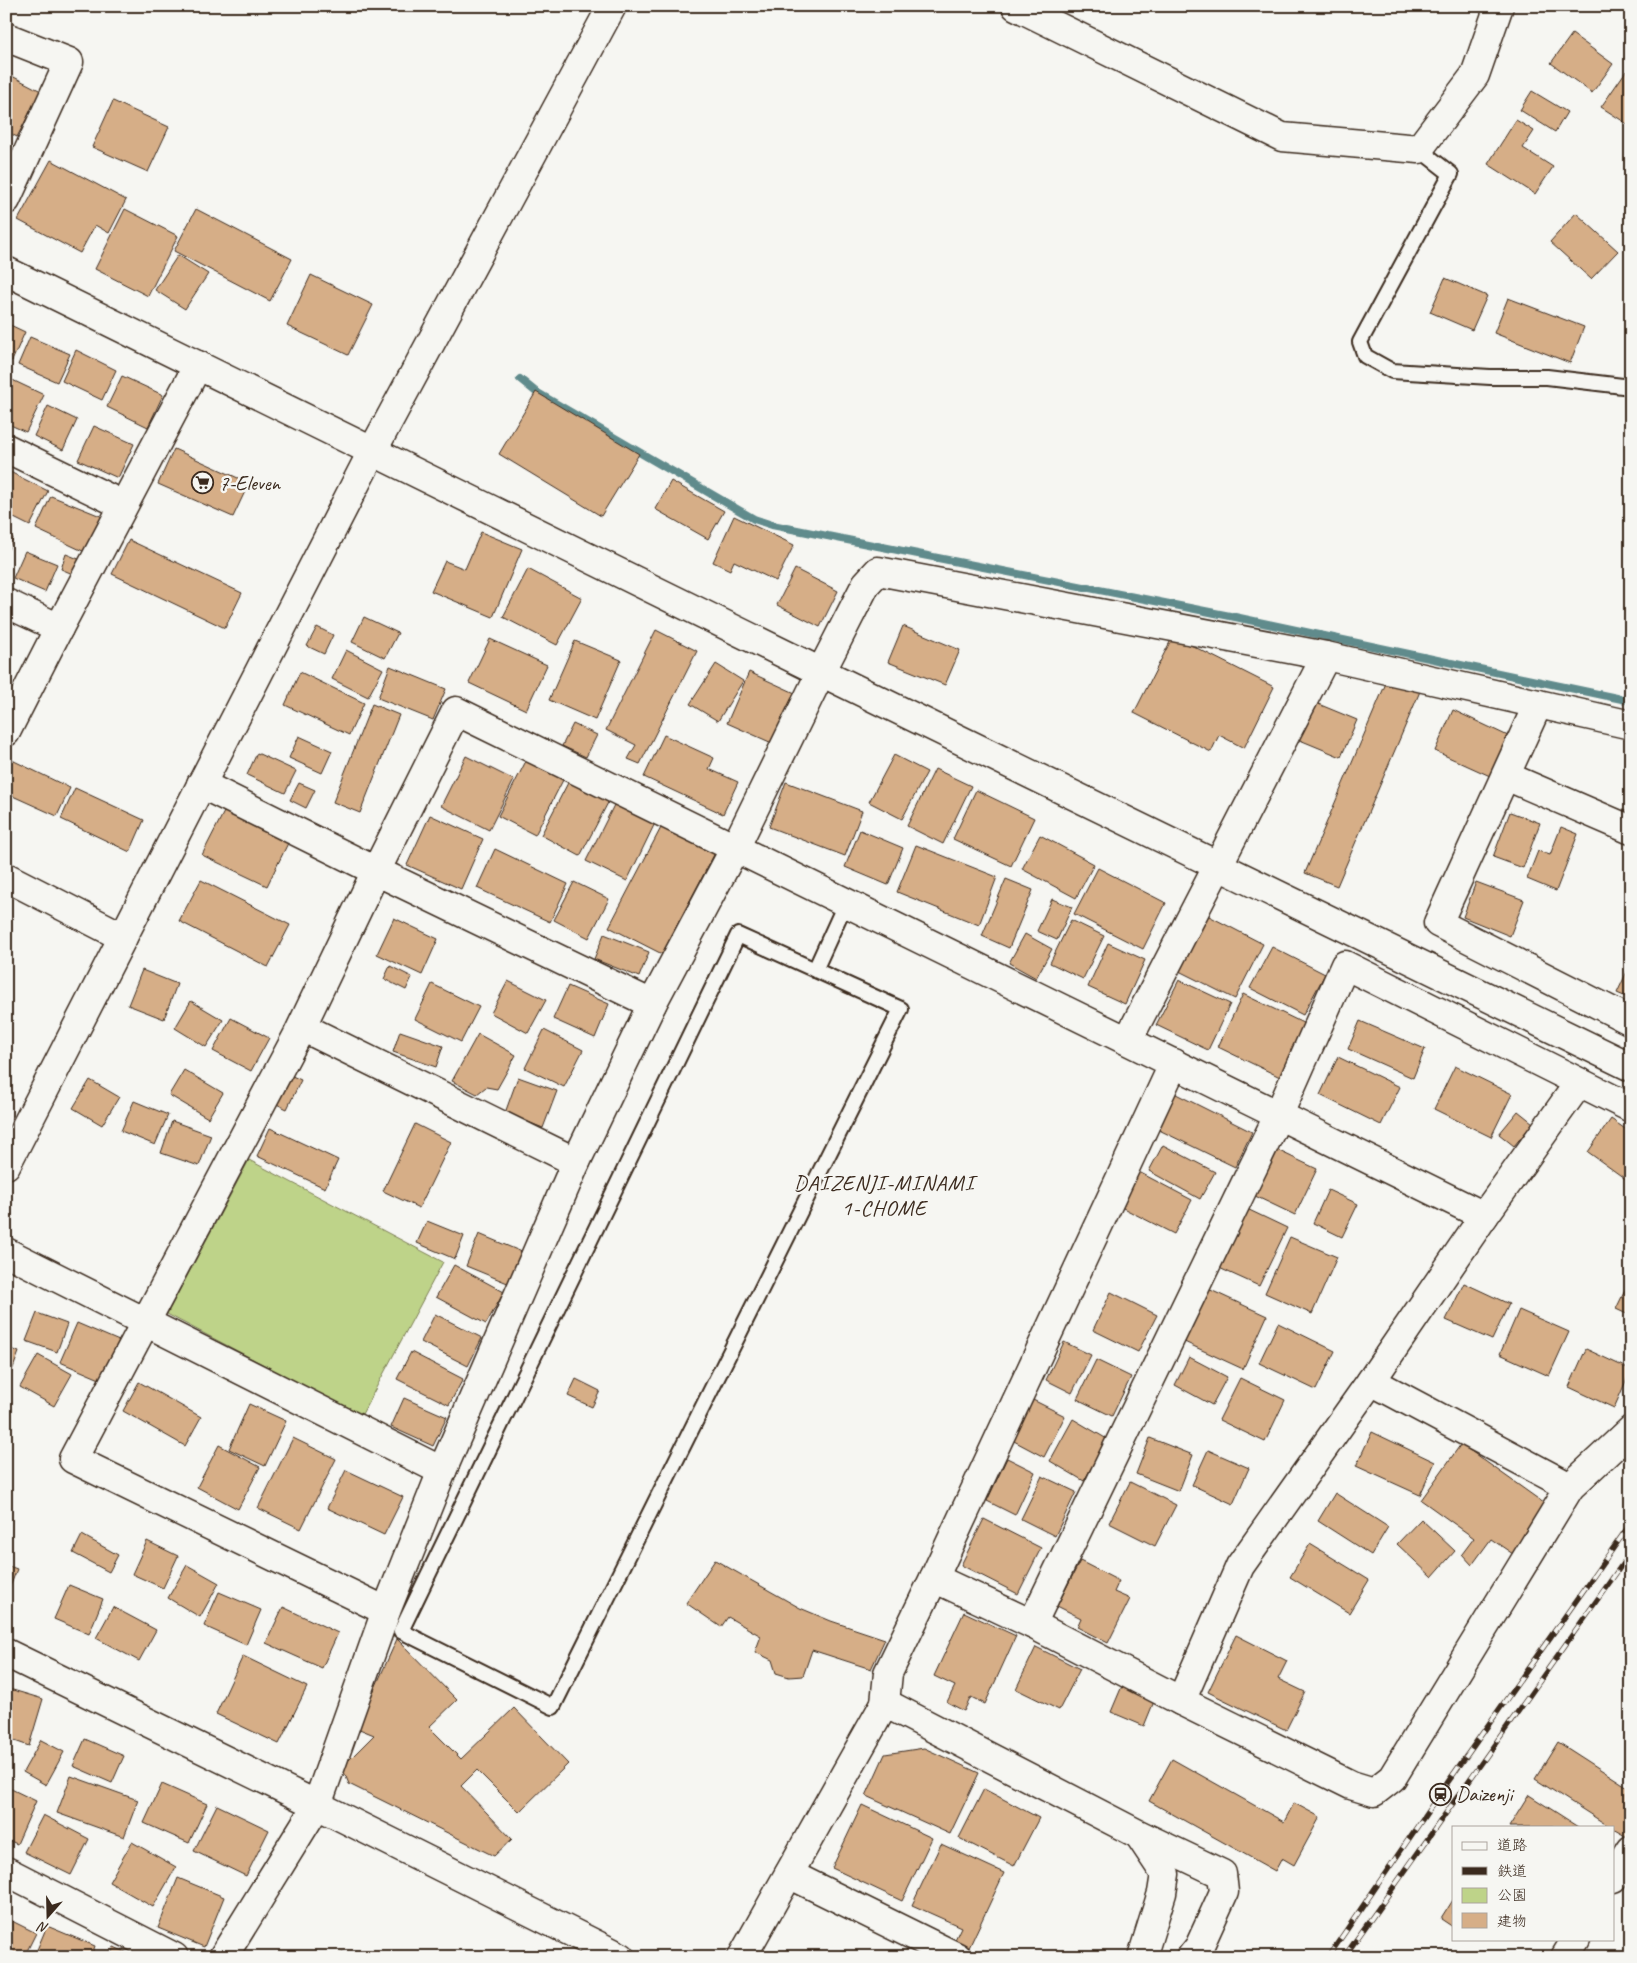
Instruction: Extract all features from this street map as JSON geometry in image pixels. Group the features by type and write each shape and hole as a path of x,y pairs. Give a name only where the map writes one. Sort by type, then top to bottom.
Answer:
{"street":[{"path":"6,1165 373,450 612,6"},
{"path":"1016,6 1282,138 1419,149 1475,75 1499,6"},
{"path":"6,37 68,62 6,200"},
{"path":"6,271 821,672 1631,1067"},
{"path":"6,732 58,628 198,365"},
{"path":"6,448 123,505"},
{"path":"223,1957 317,1805 386,1611 442,1471 576,1162 652,1004 735,848 821,672 866,584 878,571 1326,656 1631,725"},
{"path":"6,603 58,628"},
{"path":"1128,1040 1326,656"},
{"path":"1538,704 1438,923 1631,1022"},
{"path":"386,1611 73,1459 302,1027 376,871 456,711 1484,1216"},
{"path":"1506,776 1631,830"},
{"path":"201,784 652,1004"},
{"path":"6,877 123,937"},
{"path":"1032,1624 1279,1114 1345,965 1631,1108"},
{"path":"302,1027 576,1162"},
{"path":"742,1957 885,1703 888,1672 934,1578 1174,1063"},
{"path":"1181,1702 1240,1566 1579,1083"},
{"path":"6,1252 442,1471"},
{"path":"1371,1381 1570,1487"},
{"path":"934,1578 1032,1624 1181,1702 1351,1785 1374,1792 1392,1778 1570,1487 1628,1436"},
{"path":"6,1653 317,1805 587,1950 621,1957"},
{"path":"885,1703 1138,1834 1222,1874 1224,1892 1199,1947 1191,1957"},
{"path":"1138,1834 1165,1874 1162,1893 1142,1957"},
{"path":"1614,1876 1631,1850"},
{"path":"6,1871 174,1957"},
{"path":"789,1874 957,1957"},
{"path":"1565,1957 1575,1940"}],"lane":[{"path":"1419,149 1451,174 1360,342 1365,356 1392,371 1490,377 1546,377 1631,387"},
{"path":"815,970 846,902"},
{"path":"738,935 815,970 901,1009 552,1707 401,1631 738,935"}],"green space":[{"path":"249,1160 443,1262 361,1416 167,1314"}],"building":[{"path":"1572,34 1613,64 1592,93 1551,63"},
{"path":"1626,71 1631,75 1631,123 1629,125 1601,107"},
{"path":"6,73 41,91 17,137 6,131"},
{"path":"1532,91 1567,112 1555,132 1520,110"},
{"path":"113,101 169,127 148,172 92,147"},
{"path":"1516,120 1534,131 1523,148 1553,167 1535,194 1488,164"},
{"path":"51,160 126,200 109,233 95,225 80,253 18,220"},
{"path":"125,209 178,236 148,296 95,269"},
{"path":"196,209 292,259 270,301 174,251"},
{"path":"1576,213 1618,251 1591,279 1550,242"},
{"path":"178,255 208,274 185,309 155,290"},
{"path":"311,275 373,305 348,355 287,326"},
{"path":"1445,278 1487,296 1472,330 1430,312"},
{"path":"1508,298 1584,327 1570,363 1494,333"},
{"path":"6,323 25,332 12,361 6,358"},
{"path":"30,337 70,354 57,382 18,365"},
{"path":"76,350 116,370 102,400 62,381"},
{"path":"122,376 163,395 148,427 107,407"},
{"path":"6,377 44,395 26,432 6,423 6,410 11,401 6,398"},
{"path":"536,392 639,454 601,516 499,454"},
{"path":"48,406 77,420 63,450 34,436"},
{"path":"94,426 134,444 118,478 78,460"},
{"name":"7-Eleven","path":"174,449 249,483 233,517 158,484"},
{"path":"6,470 48,491 30,526 6,514"},
{"path":"671,481 724,511 708,539 655,509"},
{"path":"51,496 103,517 87,553 36,529"},
{"path":"734,516 794,545 776,581 734,561 730,570 713,562"},
{"path":"481,532 522,549 493,617 431,591 445,561 465,569"},
{"path":"6,536 13,538 6,554"},
{"path":"129,540 242,593 225,628 112,574"},
{"path":"25,551 57,564 45,592 13,578"},
{"path":"66,554 81,560 75,575 61,569"},
{"path":"528,569 582,598 557,645 503,617"},
{"path":"795,569 838,591 820,627 777,605"},
{"path":"364,617 398,633 385,658 352,642"},
{"path":"903,626 960,650 945,685 888,662"},
{"path":"317,627 333,635 324,654 307,646"},
{"path":"656,630 697,651 640,764 628,759 636,745 606,730"},
{"path":"1173,636 1274,687 1244,748 1219,735 1211,752 1134,713"},
{"path":"490,639 547,665 526,710 469,683"},
{"path":"575,641 621,660 595,720 549,700"},
{"path":"346,650 383,669 368,697 332,679"},
{"path":"716,664 743,681 718,721 690,704"},
{"path":"390,666 446,689 433,720 378,698"},
{"path":"300,672 364,703 349,735 285,705"},
{"path":"749,672 795,693 772,743 727,723"},
{"path":"1389,676 1421,689 1337,886 1305,873"},
{"path":"1311,701 1357,720 1341,757 1295,738"},
{"path":"372,704 399,715 360,813 333,802"},
{"path":"1453,710 1508,736 1490,776 1435,751"},
{"path":"573,724 597,735 586,757 562,746"},
{"path":"664,735 714,758 709,769 738,782 723,814 644,777"},
{"path":"299,736 332,751 322,773 289,758"},
{"path":"257,753 296,771 285,793 247,775"},
{"path":"894,755 927,772 902,819 869,802"},
{"path":"466,756 514,780 489,830 441,806"},
{"path":"527,759 564,778 535,835 498,816"},
{"path":"12,760 70,788 57,816 6,793 6,772"},
{"path":"935,769 971,786 943,844 907,826"},
{"path":"571,777 611,797 580,856 541,835"},
{"path":"786,782 862,811 845,856 769,827"},
{"path":"299,783 315,790 306,808 290,800"},
{"path":"75,788 144,820 130,852 61,819"},
{"path":"976,790 1034,818 1011,866 953,839"},
{"path":"616,801 656,821 627,881 586,861"},
{"path":"227,806 291,837 267,886 202,855"},
{"path":"1510,812 1540,823 1523,868 1493,857"},
{"path":"430,815 483,839 461,889 407,865"},
{"path":"664,822 717,849 662,954 609,927"},
{"path":"1561,827 1578,834 1556,891 1527,879 1538,851 1550,855"},
{"path":"860,830 903,848 888,885 845,867"},
{"path":"1040,835 1094,864 1076,898 1022,869"},
{"path":"916,845 997,877 979,925 897,892"},
{"path":"495,849 568,884 550,922 477,888"},
{"path":"1098,868 1166,903 1143,949 1074,914"},
{"path":"1006,879 1033,890 1009,948 982,936"},
{"path":"201,880 290,925 268,967 179,921"},
{"path":"574,882 609,899 589,938 554,920"},
{"path":"1476,882 1524,900 1510,936 1463,917"},
{"path":"1052,899 1072,907 1057,940 1037,931"},
{"path":"1207,915 1263,944 1235,999 1179,971"},
{"path":"394,918 438,939 422,975 377,954"},
{"path":"1071,920 1104,936 1083,979 1050,963"},
{"path":"1631,926 1631,944 1625,942"},
{"path":"604,934 649,952 639,977 594,959"},
{"path":"1025,934 1052,949 1036,978 1009,963"},
{"path":"1108,943 1145,960 1125,1004 1088,987"},
{"path":"1272,947 1325,974 1303,1015 1250,988"},
{"path":"1631,963 1631,999 1617,993"},
{"path":"390,966 412,977 406,990 384,979"},
{"path":"142,970 177,984 164,1019 128,1005"},
{"path":"1179,980 1230,1004 1208,1050 1156,1025"},
{"path":"508,981 546,1000 528,1033 491,1013"},
{"path":"432,984 479,1007 461,1042 415,1019"},
{"path":"568,986 609,1004 595,1038 553,1019"},
{"path":"1243,994 1305,1024 1280,1077 1218,1047"},
{"path":"191,1001 223,1020 206,1047 175,1028"},
{"path":"231,1018 269,1038 251,1071 213,1051"},
{"path":"1360,1021 1425,1049 1413,1078 1348,1049"},
{"path":"544,1030 583,1050 564,1087 525,1068"},
{"path":"400,1031 443,1046 436,1067 393,1052"},
{"path":"478,1034 516,1055 497,1089 486,1087 477,1094 452,1081"},
{"path":"1338,1057 1400,1087 1381,1125 1320,1095"},
{"path":"1455,1066 1512,1094 1491,1137 1434,1109"},
{"path":"184,1070 223,1093 208,1118 169,1095"},
{"path":"281,1071 301,1080 287,1109 268,1100"},
{"path":"518,1077 557,1091 543,1128 505,1113"},
{"path":"90,1080 119,1097 102,1125 73,1108"},
{"path":"1172,1092 1252,1132 1235,1167 1155,1128"},
{"path":"134,1101 168,1115 155,1145 121,1131"},
{"path":"1518,1111 1533,1123 1514,1146 1499,1134"},
{"path":"1611,1119 1631,1133 1631,1183 1588,1152"},
{"path":"172,1121 211,1135 199,1166 161,1153"},
{"path":"415,1124 451,1142 419,1208 383,1191"},
{"path":"270,1128 338,1160 325,1188 257,1156"},
{"path":"1163,1145 1215,1172 1200,1199 1149,1171"},
{"path":"1275,1149 1317,1169 1295,1215 1253,1195"},
{"path":"1139,1172 1192,1200 1174,1234 1121,1207"},
{"path":"1328,1190 1358,1204 1342,1237 1313,1223"},
{"path":"1245,1208 1287,1228 1259,1286 1217,1267"},
{"path":"427,1221 464,1236 455,1259 417,1243"},
{"path":"479,1234 522,1252 510,1284 466,1266"},
{"path":"1290,1237 1337,1257 1312,1314 1265,1293"},
{"path":"454,1265 504,1292 486,1324 436,1297"},
{"path":"1631,1278 1631,1316 1616,1309"},
{"path":"1464,1283 1509,1304 1492,1340 1446,1320"},
{"path":"1204,1287 1267,1316 1243,1369 1180,1340"},
{"path":"1111,1292 1157,1315 1138,1352 1093,1330"},
{"path":"1519,1310 1569,1332 1549,1376 1500,1354"},
{"path":"37,1313 67,1324 57,1352 26,1341"},
{"path":"435,1314 482,1338 468,1366 421,1342"},
{"path":"77,1323 119,1341 102,1380 60,1362"},
{"path":"1278,1323 1335,1351 1316,1390 1259,1363"},
{"path":"1064,1342 1091,1355 1072,1393 1046,1380"},
{"path":"6,1347 19,1352 6,1387"},
{"path":"1586,1349 1631,1370 1614,1408 1569,1387"},
{"path":"411,1352 463,1379 449,1405 397,1379"},
{"path":"38,1355 72,1374 54,1406 20,1387"},
{"path":"1189,1357 1227,1377 1212,1405 1175,1385"},
{"path":"1096,1360 1131,1377 1112,1416 1077,1399"},
{"path":"1240,1378 1285,1400 1265,1442 1219,1420"},
{"path":"576,1379 600,1391 592,1407 568,1396"},
{"path":"139,1382 201,1417 185,1446 123,1411"},
{"path":"404,1398 447,1417 433,1446 391,1427"},
{"path":"1033,1400 1065,1416 1044,1457 1012,1440"},
{"path":"249,1404 286,1421 265,1466 229,1449"},
{"path":"1073,1419 1107,1439 1084,1481 1050,1461"},
{"path":"1372,1432 1435,1462 1420,1495 1356,1466"},
{"path":"293,1438 336,1459 301,1529 258,1508"},
{"path":"1150,1438 1193,1455 1179,1491 1136,1474"},
{"path":"1461,1444 1548,1506 1513,1554 1491,1539 1472,1565 1462,1554 1474,1538 1421,1500"},
{"path":"219,1445 260,1467 238,1509 197,1487"},
{"path":"1208,1450 1249,1468 1233,1504 1192,1485"},
{"path":"1007,1458 1035,1472 1015,1515 987,1501"},
{"path":"346,1470 403,1497 384,1535 327,1508"},
{"path":"1042,1476 1076,1492 1055,1536 1021,1519"},
{"path":"1130,1482 1176,1505 1155,1546 1109,1523"},
{"path":"1335,1493 1388,1527 1371,1555 1318,1521"},
{"path":"984,1519 1041,1548 1018,1594 961,1565"},
{"path":"1421,1519 1455,1551 1432,1577 1397,1544"},
{"path":"82,1535 118,1555 109,1572 73,1553"},
{"path":"147,1541 178,1556 163,1588 132,1574"},
{"path":"1310,1544 1369,1580 1349,1613 1290,1577"},
{"path":"715,1560 800,1608 831,1621 885,1639 871,1669 812,1650 803,1676 789,1677 776,1673 772,1660 755,1652 761,1636 728,1617 721,1627 686,1603"},
{"path":"1080,1561 1119,1581 1114,1592 1130,1599 1108,1643 1077,1627 1081,1618 1057,1606"},
{"path":"6,1565 17,1569 8,1592 6,1591"},
{"path":"187,1565 219,1583 200,1617 168,1598"},
{"path":"69,1585 103,1599 89,1634 54,1619"},
{"path":"219,1592 261,1610 246,1645 204,1626"},
{"path":"113,1607 156,1630 139,1661 96,1638"},
{"path":"283,1607 338,1633 322,1668 266,1643"},
{"path":"964,1612 1016,1636 985,1704 971,1697 964,1711 947,1702 955,1686 934,1676"},
{"path":"1236,1635 1287,1661 1278,1679 1305,1692 1286,1730 1208,1692"},
{"path":"397,1639 457,1700 429,1727 461,1759 514,1708 568,1764 519,1812 477,1770 461,1786 512,1839 494,1856 349,1784 342,1767 374,1735 357,1728"},
{"path":"1036,1647 1080,1669 1059,1710 1016,1689"},
{"path":"243,1656 307,1687 279,1744 216,1714"},
{"path":"1122,1686 1155,1699 1144,1726 1111,1712"},
{"path":"6,1688 43,1699 29,1746 6,1738"},
{"path":"85,1739 124,1756 112,1783 73,1766"},
{"path":"41,1740 64,1752 46,1785 23,1772"},
{"path":"1558,1742 1631,1789 1631,1831 1627,1837 1614,1830 1614,1826 1608,1826 1535,1779"},
{"path":"924,1748 979,1773 950,1834 866,1796 885,1754"},
{"path":"1172,1759 1284,1822 1294,1803 1320,1817 1294,1865 1282,1858 1275,1871 1149,1801"},
{"path":"71,1776 138,1800 124,1837 57,1813"},
{"path":"162,1784 207,1804 189,1843 144,1823"},
{"path":"7,1787 36,1801 17,1844 6,1839"},
{"path":"984,1789 1039,1818 1014,1866 959,1838"},
{"path":"1529,1795 1577,1826 1510,1826"},
{"path":"217,1805 269,1830 246,1876 194,1851"},
{"path":"862,1805 932,1838 902,1901 832,1868"},
{"path":"43,1815 89,1839 71,1875 24,1852"},
{"path":"132,1842 176,1867 153,1907 109,1882"},
{"path":"941,1844 1004,1873 967,1952 952,1946 961,1927 912,1905"},
{"path":"178,1878 224,1897 204,1947 158,1928"},
{"path":"1452,1902 1452,1926 1441,1919"},
{"path":"6,1918 36,1933 24,1957 6,1957"},
{"path":"47,1926 95,1946 91,1957 34,1957"},
{"path":"114,1947 137,1957 110,1957"},
{"path":"342,1952 353,1957 340,1957"}],"waterway":[{"path":"520,379 536,392 754,519 772,525 1235,617 1631,701"}],"railway":[{"path":"1328,1957 1443,1789 1631,1523"},
{"path":"1344,1957 1631,1552"}],"place":[{"name":"7-Eleven","path":"203,483"},
{"name":"Daizenji","path":"1440,1794"}],"district":[{"name":"DAIZENJI-MINAMI 1-CHOME","path":"884,1196"}]}
